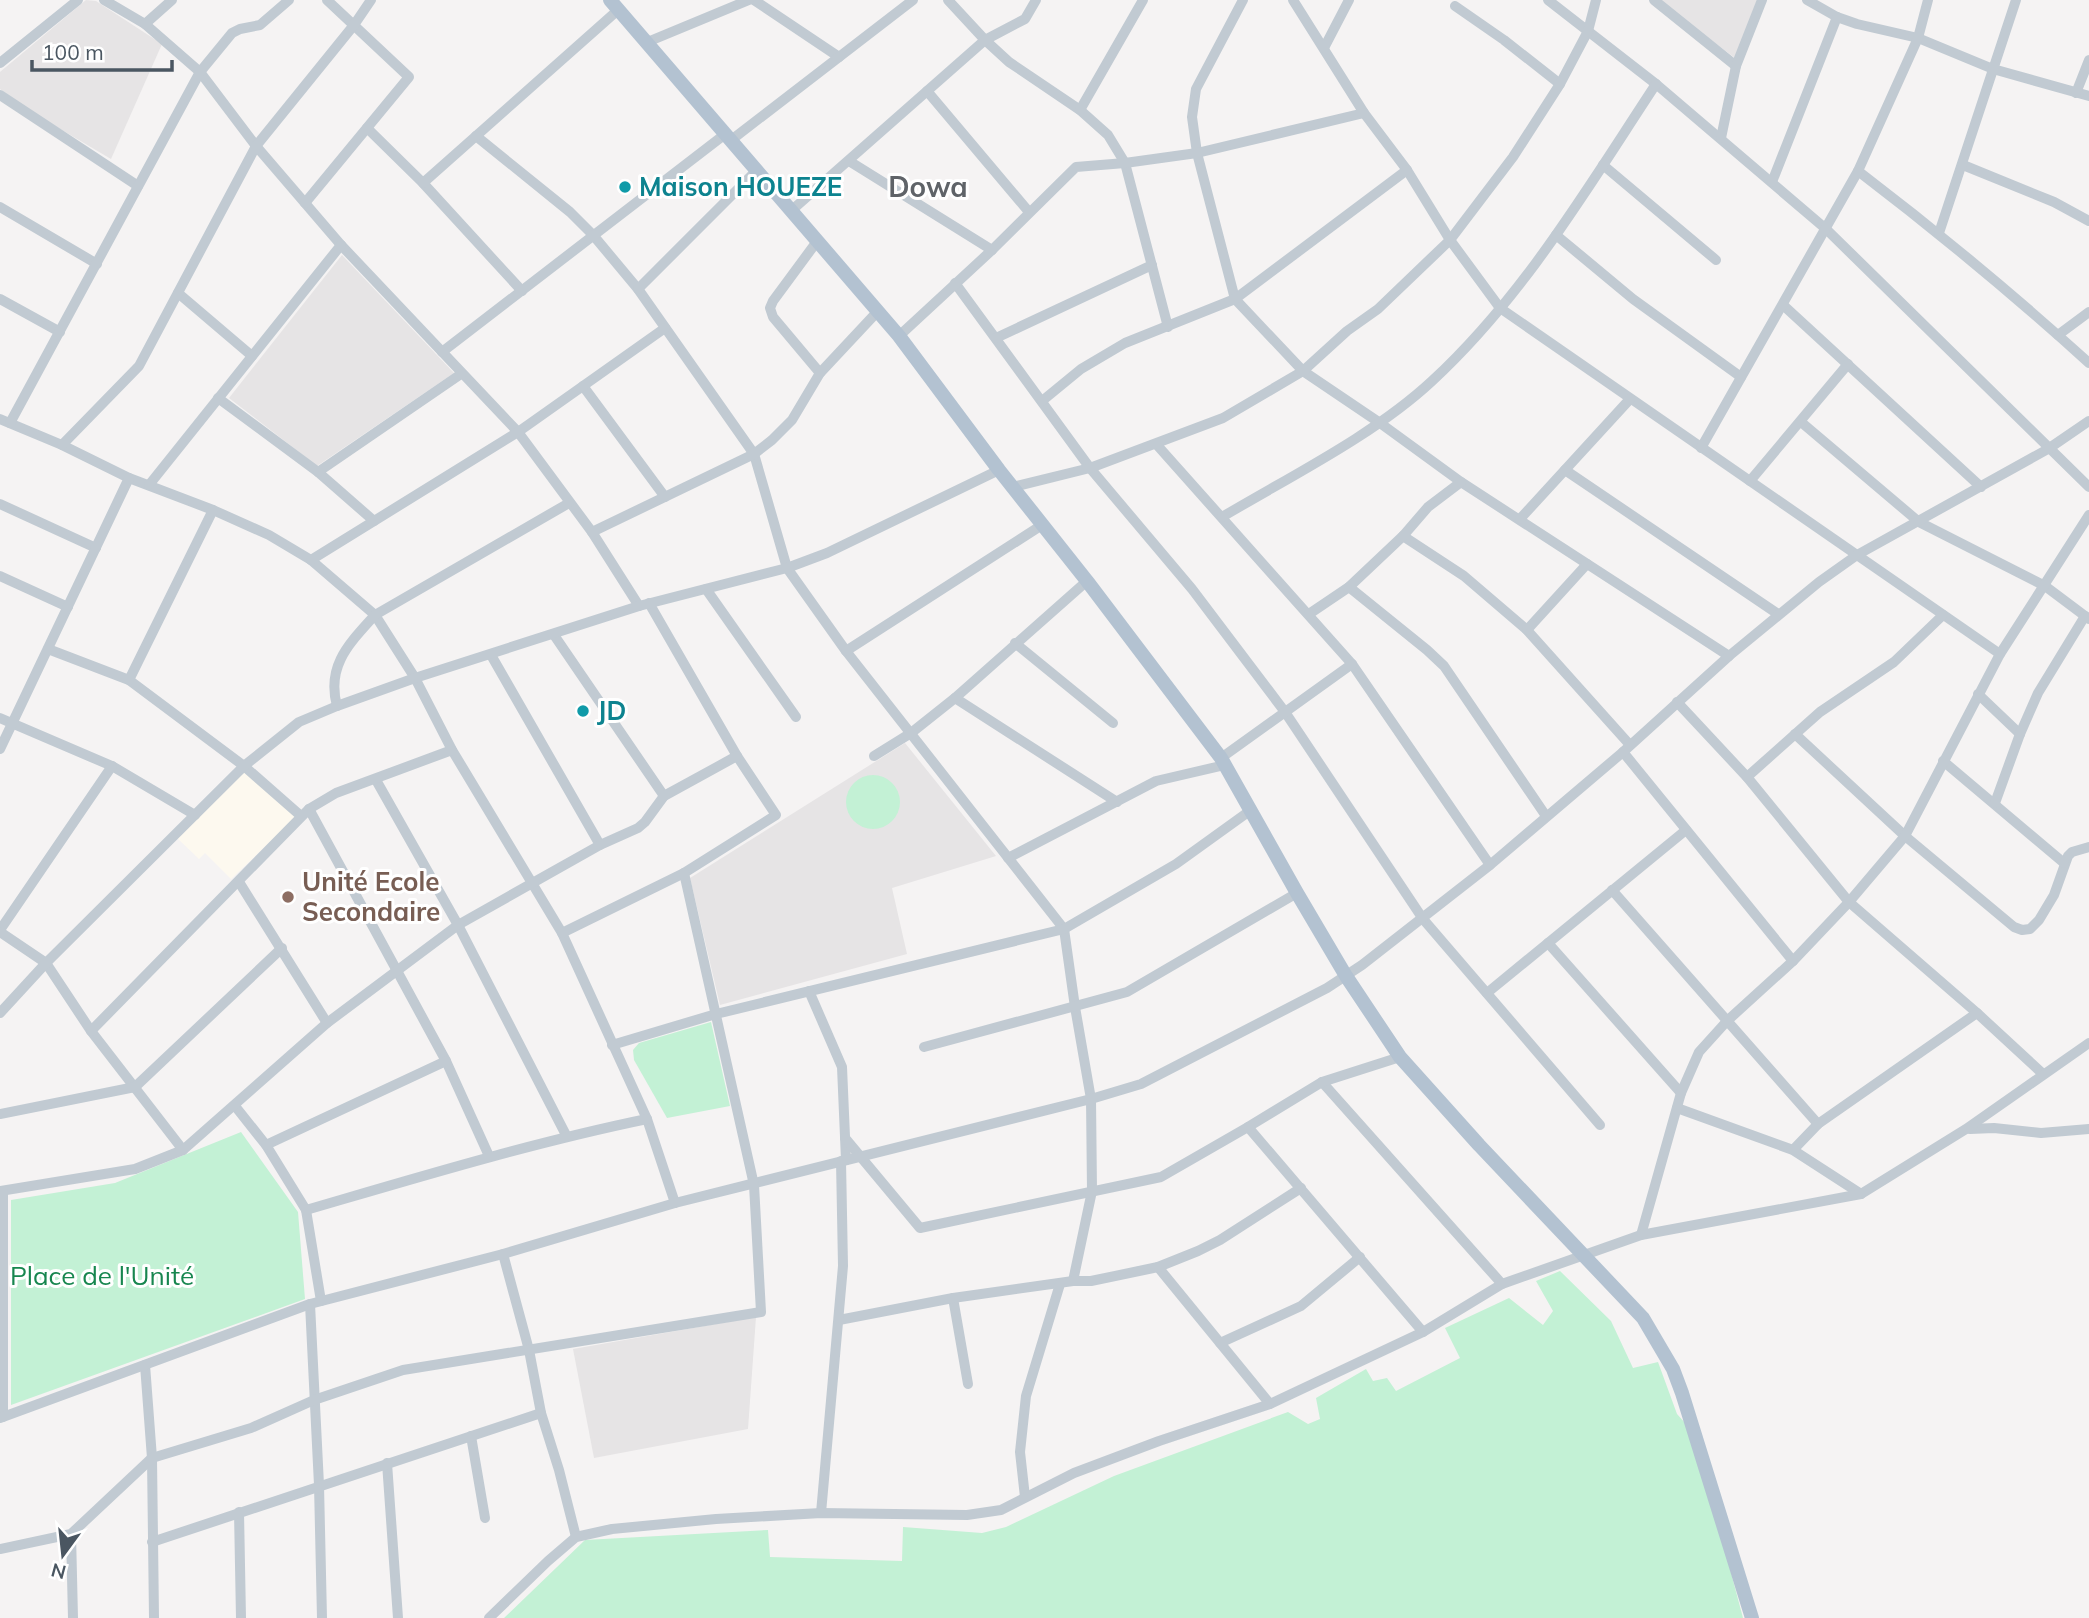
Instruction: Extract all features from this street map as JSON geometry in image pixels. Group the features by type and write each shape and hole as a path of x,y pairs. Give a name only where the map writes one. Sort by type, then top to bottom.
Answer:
{"main road":[{"path":"614,5 899,336 1223,761 1346,976 1400,1057 1479,1145 1643,1318 1672,1369 1752,1618"}],"street":[{"path":"0,64 78,0"},
{"path":"104,0 145,24 200,72 256,146 341,244 518,432 644,604 776,816 684,873 562,933"},
{"path":"145,24 172,0"},
{"path":"289,0 260,25 232,33 200,72 60,332 5,421 129,478 213,510 269,536 311,560 375,615 415,678 452,750 562,933 647,1119 676,1203"},
{"path":"305,203 409,77 327,0"},
{"path":"62,445 139,366 256,146 354,25 371,0"},
{"path":"645,43 751,0 839,57"},
{"path":"442,352 593,235 839,57 913,0"},
{"path":"948,0 985,40 1102,129 1125,163 1168,327"},
{"path":"792,210 985,40 1025,19 1036,0"},
{"path":"1080,110 1143,0"},
{"path":"1242,0 1196,89 1192,117 1197,153 1235,299 1303,370 1461,482 1729,656"},
{"path":"1293,0 1364,113 1407,170 1450,240 1500,308 2000,654"},
{"path":"1324,48 1349,0"},
{"path":"1548,0 1656,84 1826,229 2089,487"},
{"path":"1013,487 1090,468 1223,418 1303,370 1347,331 1378,309 1450,240 1513,157 1560,84 1588,31 1596,0"},
{"path":"1654,0 1736,66"},
{"path":"1721,138 1736,66 1762,0"},
{"path":"1807,0 1837,17 1857,24 1918,38 1993,69 2089,96"},
{"path":"1701,448 1858,172 1918,38 1928,0"},
{"path":"1939,233 2016,0"},
{"path":"423,183 614,5"},
{"path":"1455,6 1560,84"},
{"path":"1772,182 1837,17"},
{"path":"2076,93 2089,60"},
{"path":"1223,517 1380,423 1432,381 1500,308 1556,235 1656,84"},
{"path":"927,91 1029,212"},
{"path":"0,95 138,187"},
{"path":"899,336 1076,167 1197,153 1364,113"},
{"path":"367,128 423,183 522,290"},
{"path":"476,135 552,196 593,235 638,289 754,454 787,568 846,651 1065,929 1091,1099 1092,1191 1073,1281"},
{"path":"849,161 992,250"},
{"path":"1602,165 1716,260"},
{"path":"1963,165 2054,202 2089,221"},
{"path":"638,289 757,170"},
{"path":"1042,401 1081,369 1102,356 1235,299 1407,170"},
{"path":"1858,172 1939,233 2089,363"},
{"path":"0,207 97,264"},
{"path":"1556,235 1633,299 1741,377"},
{"path":"818,240 773,301 770,309 773,317 820,373"},
{"path":"149,485 341,244"},
{"path":"996,338 1152,265"},
{"path":"956,283 1090,468 1192,589 1285,712 1423,919 1600,1125"},
{"path":"178,293 252,356"},
{"path":"0,299 60,332"},
{"path":"1783,305 1981,487"},
{"path":"592,532 754,454 792,419 820,373 878,311"},
{"path":"2058,335 2089,312"},
{"path":"311,560 518,432 664,328"},
{"path":"1750,481 1848,364"},
{"path":"318,472 461,374"},
{"path":"583,386 665,497"},
{"path":"219,398 318,472 374,521"},
{"path":"1520,519 1630,399"},
{"path":"737,756 664,796 638,828 600,845 458,925 327,1023 183,1150 135,1169 2,1191 1,1418 315,1302 503,1254 676,1203 1091,1099 1141,1084 1346,976 1490,865 1778,614 1857,555 2048,449 2089,421"},
{"path":"1801,422 1919,522 2045,586 2087,617 2038,693 1995,803"},
{"path":"1157,445 1352,664 1490,865"},
{"path":"0,1013 46,962 244,766 286,730 310,716 415,678 644,604 787,568 841,548 999,470"},
{"path":"1565,470 1778,614"},
{"path":"0,749 129,478"},
{"path":"1309,614 1349,587 1428,507 1461,482"},
{"path":"337,706 332,689 338,665 354,639 375,615 569,503"},
{"path":"0,504 96,548"},
{"path":"129,680 213,510"},
{"path":"1641,1235 1676,1108 1699,1052 1727,1021 1793,961 1849,902 1905,836 2000,654 2089,515"},
{"path":"846,651 1042,524"},
{"path":"1402,536 1464,576 1527,630 1627,748 1686,830 1793,961"},
{"path":"1527,630 1587,564"},
{"path":"0,576 68,607"},
{"path":"874,756 911,733 955,698 1087,581"},
{"path":"1349,587 1444,666 1546,816"},
{"path":"706,589 796,717"},
{"path":"1747,777 1825,708 1894,662 1944,615"},
{"path":"554,635 664,796"},
{"path":"1015,643 1112,723"},
{"path":"48,649 129,680 305,813 446,1061 489,1156"},
{"path":"491,655 600,845"},
{"path":"1008,858 1156,781 1223,761 1352,664"},
{"path":"1978,694 2020,734"},
{"path":"955,698 1117,802"},
{"path":"1677,702 1747,777 1849,902 2043,1074"},
{"path":"0,718 113,766 195,815"},
{"path":"1795,734 1905,836 2007,922 2022,930 2030,929 2039,920 2059,883 2064,863 2072,852 2089,847"},
{"path":"91,1031 305,813 336,793 452,750"},
{"path":"1943,761 2064,863"},
{"path":"113,766 0,931 46,962 91,1031 183,1150"},
{"path":"376,780 458,925 566,1135"},
{"path":"612,1045 716,1014 1065,929 1175,864 1251,810"},
{"path":"1487,993 1686,830"},
{"path":"0,1549 71,1534 152,1458 251,1428 314,1400 404,1370 761,1312 754,1185 684,873"},
{"path":"239,882 327,1023"},
{"path":"1612,890 1818,1124"},
{"path":"924,1047 1127,992 1297,893"},
{"path":"1548,943 1681,1093"},
{"path":"0,1114 135,1087 282,948"},
{"path":"809,991 842,1067 845,1138 844,1266 821,1513"},
{"path":"1793,1150 1818,1124 1977,1013"},
{"path":"489,1618 576,1538 612,1529 821,1513 967,1515 1001,1510 1074,1473 1270,1404 1423,1332 1502,1284 1641,1235 1861,1194 1966,1129 2089,1043"},
{"path":"845,1138 920,1228 1161,1177 1322,1082 1400,1057"},
{"path":"266,1145 446,1061"},
{"path":"1322,1082 1502,1284"},
{"path":"235,1106 266,1145 306,1210 315,1302 314,1400 322,1618"},
{"path":"1676,1108 1793,1150 1861,1194"},
{"path":"306,1210 566,1135 647,1119"},
{"path":"1248,1127 1423,1332"},
{"path":"1966,1129 1994,1128 2040,1133 2089,1129"},
{"path":"838,1320 953,1298 1073,1281 1091,1281 1158,1267 1220,1240 1301,1188"},
{"path":"503,1254 529,1350 541,1413 576,1538"},
{"path":"1220,1343 1301,1306 1360,1257"},
{"path":"1158,1267 1270,1404"},
{"path":"1025,1497 1020,1452 1026,1396 1060,1284"},
{"path":"953,1298 968,1384"},
{"path":"145,1365 152,1458 154,1618"},
{"path":"152,1542 541,1413"},
{"path":"471,1437 485,1518"},
{"path":"387,1464 398,1618"},
{"path":"239,1512 241,1618"},
{"path":"71,1534 73,1618"}],"shaded area":[{"path":"86,0 96,1 162,44 111,159 40,117 0,89 0,72"},
{"path":"1658,0 1757,0 1735,58"},
{"path":"342,255 454,373 317,466 229,398"},
{"path":"905,743 996,856 892,888 907,954 720,1005 690,878"},
{"path":"243,771 297,816 231,879 205,853 199,859 175,836"},
{"path":"756,1317 748,1429 594,1458 573,1349"}],"green space":[{"path":"873,775 892,783 900,802 892,821 873,829 854,821 846,802 854,783"},
{"path":"711,1022 730,1106 667,1118 634,1060 633,1050 639,1043"},
{"name":"Place de l'Unité","path":"241,1132 298,1212 305,1299 11,1405 11,1200 115,1183"},
{"path":"1560,1271 1611,1321 1633,1368 1658,1362 1677,1414 1686,1424 1717,1520 1743,1618 504,1618 585,1540 768,1530 770,1557 902,1561 903,1527 982,1533 1006,1527 1114,1476 1288,1412 1308,1424 1320,1419 1316,1398 1366,1369 1373,1381 1387,1378 1396,1391 1460,1358 1445,1328 1509,1298 1543,1325 1553,1311 1536,1281"}],"place":[{"name":"Maison HOUEZE","path":"625,187"},
{"name":"JD","path":"583,711"},
{"name":"Unité Ecole Secondaire","path":"288,897"}],"district":[{"name":"Dowa","path":"928,187"}]}
